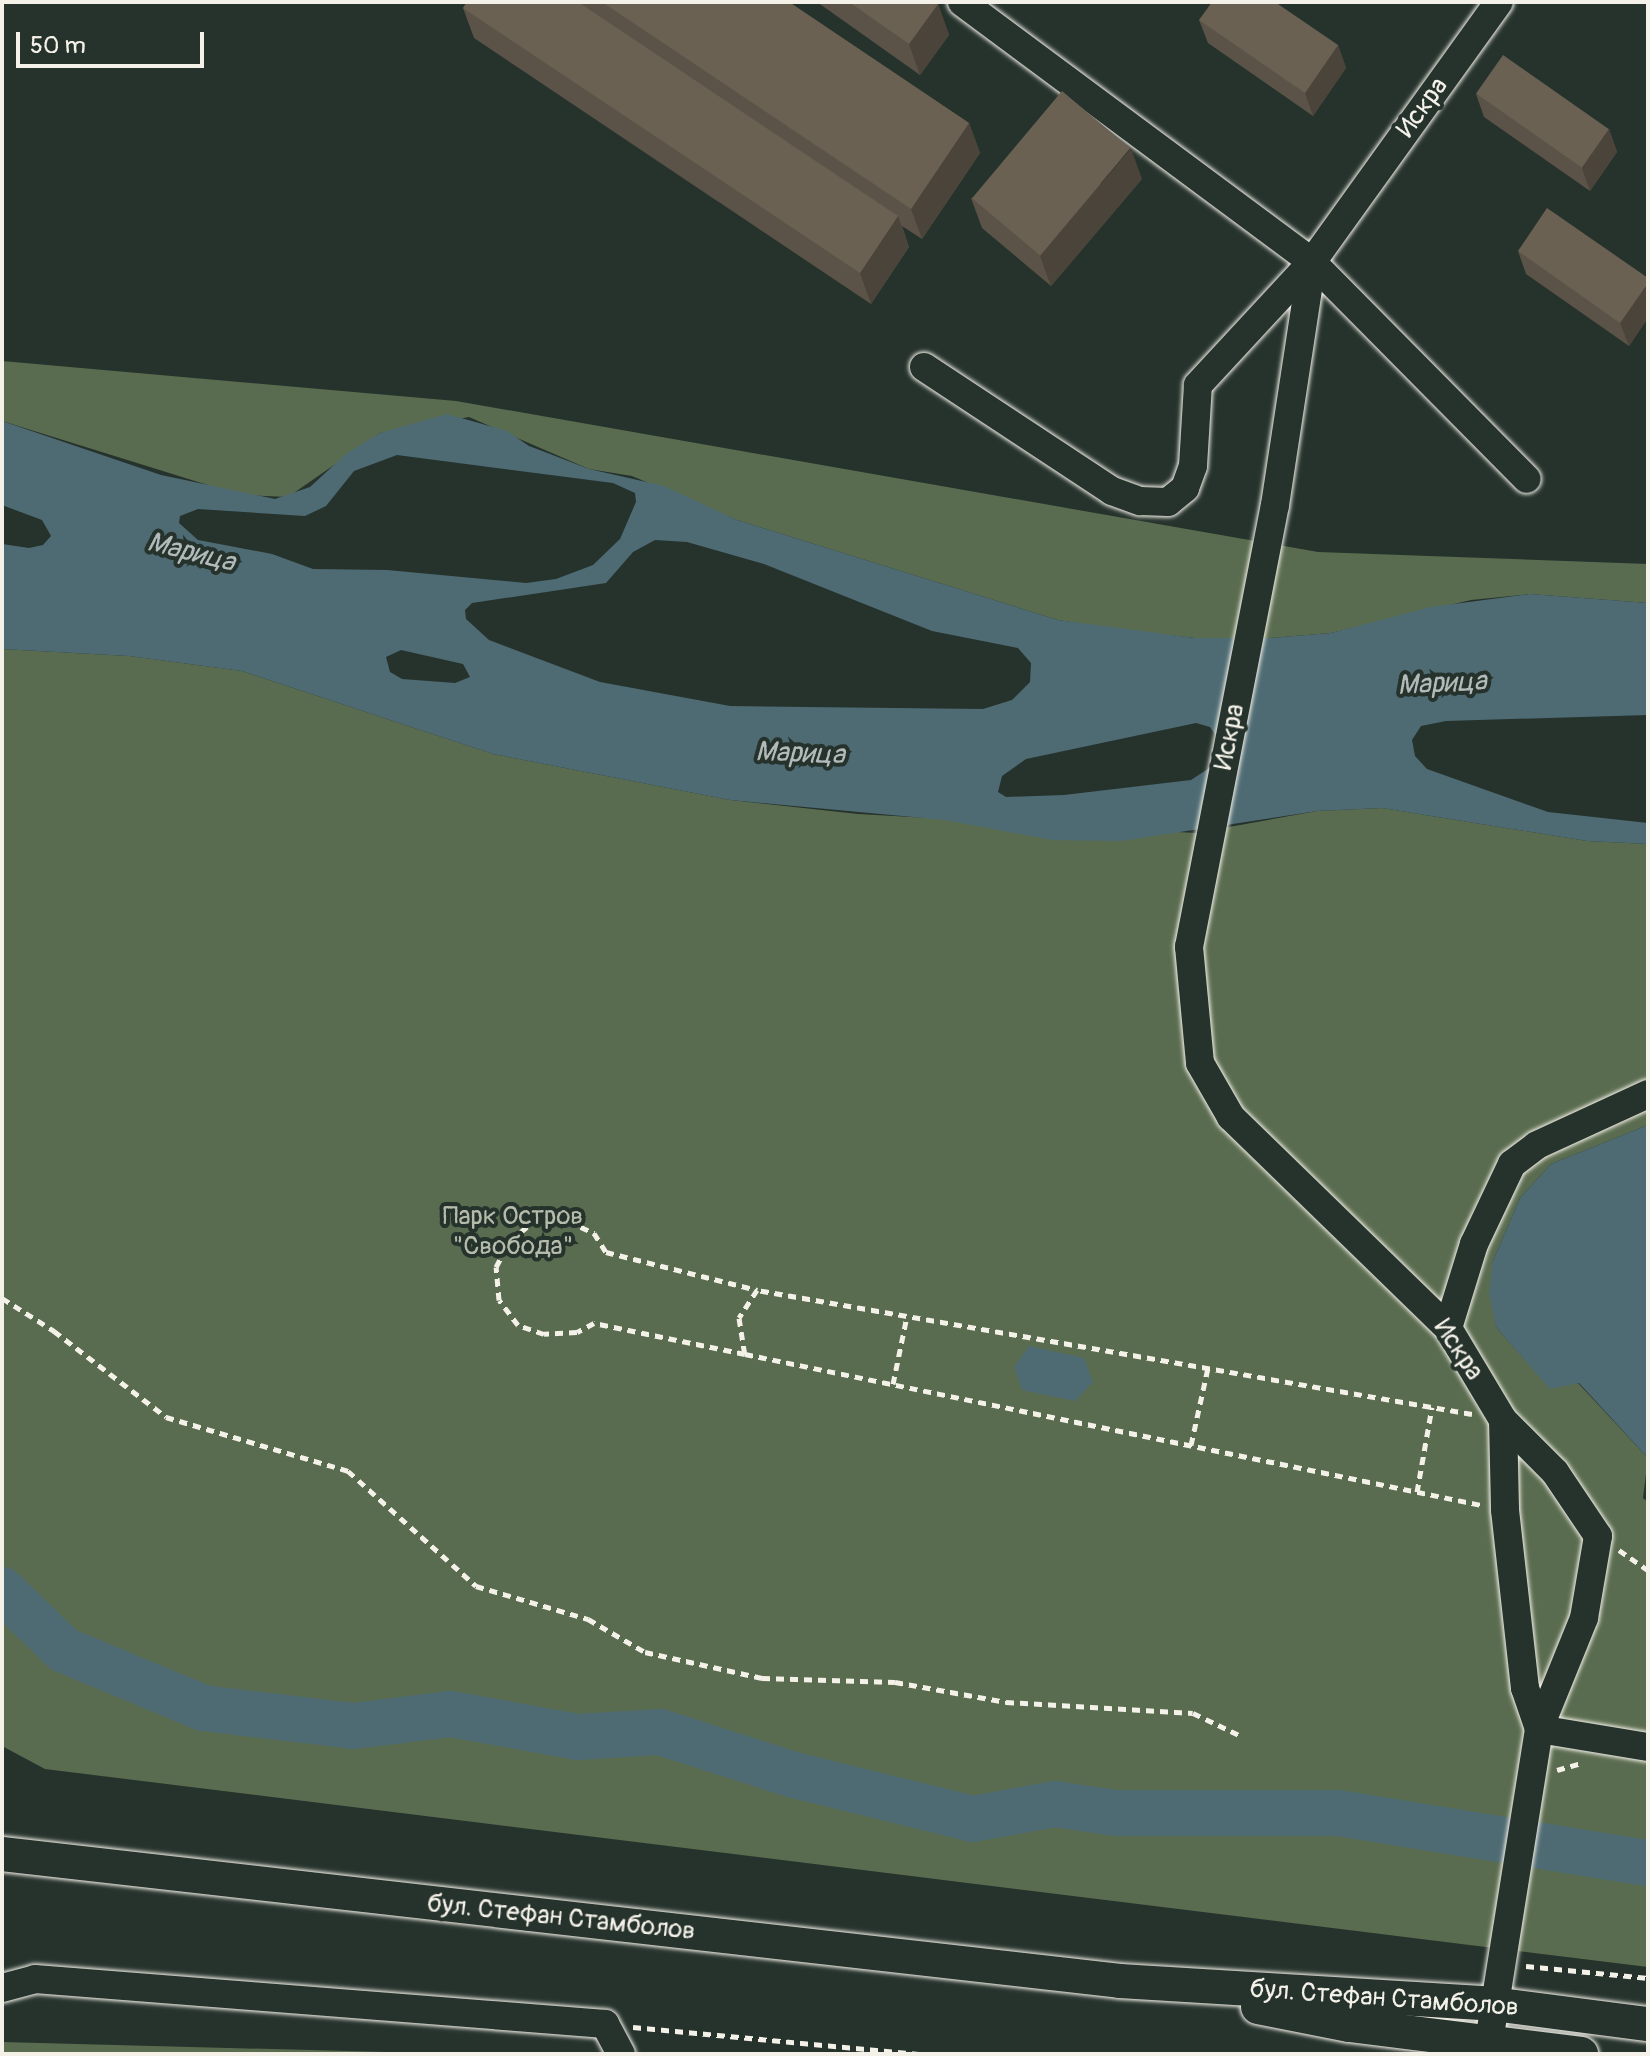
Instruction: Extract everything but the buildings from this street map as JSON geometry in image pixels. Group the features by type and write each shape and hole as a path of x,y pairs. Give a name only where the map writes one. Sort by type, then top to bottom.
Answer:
{"main road":[{"name":"бул. Стефан Стамболов","path":"2,1854 1120,1981 1493,2004 1648,2024"},
{"name":"бул. Стефан Стамболов","path":"1120,1981 1409,2043 1581,2054"}],"street":[{"path":"962,2 1312,262 1527,479"},
{"name":"Искра","path":"1487,2049 1539,1729 1584,1618 1598,1536 1555,1472 1503,1420 1448,1328 1225,1108 1200,1063 1193,1033 1189,947 1275,505 1312,262 1499,2"},
{"path":"924,367 1112,491 1140,501 1168,502 1185,488 1193,466 1198,385 1312,262"},
{"path":"1448,1328 1474,1244 1512,1164 1537,1145 1648,1094"},
{"path":"1503,1420 1505,1510 1525,1688 1539,1729 1648,1747"},
{"path":"2,1988 35,1979 605,2024 621,2054"}],"path":[{"path":"1503,1420 757,1290 606,1252 594,1233 568,1221 534,1221 510,1241 496,1267 499,1300 518,1325 544,1334 577,1332 594,1323 1505,1510"},
{"path":"745,1354 739,1318 757,1290"},
{"path":"2,1298 166,1417 348,1471 476,1586 588,1619 645,1652 762,1678 895,1682 1006,1702 1193,1713 1239,1735"},
{"path":"893,1384 907,1316"},
{"path":"1191,1445 1208,1368"},
{"path":"1417,1492 1432,1407"},
{"path":"1499,1963 1648,1978"},
{"path":"605,2024 919,2054"}],"green space":[{"path":"2,361 456,401 1318,552 1648,564 1648,603 1530,594 1471,600 1331,633 1271,638 1195,638 1117,629 1058,620 737,520 632,476 589,469 469,417 380,433 288,497 240,495 2,421"},
{"name":"Парк Остров \"Свобода\"","path":"2,649 129,656 242,671 493,754 730,800 858,814 1196,833 1317,811 1382,808 1587,841 1648,844 1648,1125 1551,1164 1520,1198 1493,1261 1496,1327 1550,1388 1578,1383 1648,1458 1643,1498 1648,1502 1648,1967 45,1769 2,1746"},
{"path":"2,2042 462,2054 2,2054"}],"water":[{"name":"Марица","path":"447,414 507,431 529,446 589,469 664,486 737,520 1058,620 1195,638 1271,638 1331,633 1431,607 1530,594 1648,603 1648,715 1446,721 1421,726 1412,740 1415,756 1427,769 1548,812 1648,823 1648,844 1587,841 1382,808 1317,811 1121,841 1052,840 945,820 730,800 493,754 242,671 129,656 2,649 2,544 29,548 43,545 51,536 42,520 2,505 2,421 161,475 275,499 310,487 347,453 380,433","holes":["397,455 613,483 635,493 636,502 620,539 593,565 556,579 526,583 387,570 313,569 272,554 198,540 179,523 180,516 198,509 305,516 326,506 354,471","655,540 687,542 764,564 932,631 1018,648 1031,663 1030,682 1012,700 983,709 730,706 600,682 489,640 466,619 465,610 472,603 606,583 633,552","401,650 463,664 470,677 455,683 402,679 390,672 386,657","1196,723 1210,727 1221,743 1217,763 1191,780 1064,795 1006,797 998,792 1002,776 1026,759"]},
{"path":"1648,1125 1648,1458 1579,1383 1550,1389 1496,1327 1489,1293 1493,1261 1520,1198 1551,1164"},
{"path":"1029,1346 1084,1358 1093,1382 1075,1401 1022,1390 1014,1367"}],"waterway":[{"path":"2,1590 64,1650 203,1708 354,1726 451,1714 577,1737 660,1732 794,1775 973,1819 1055,1804 1115,1813 1338,1813 1648,1863"}]}
